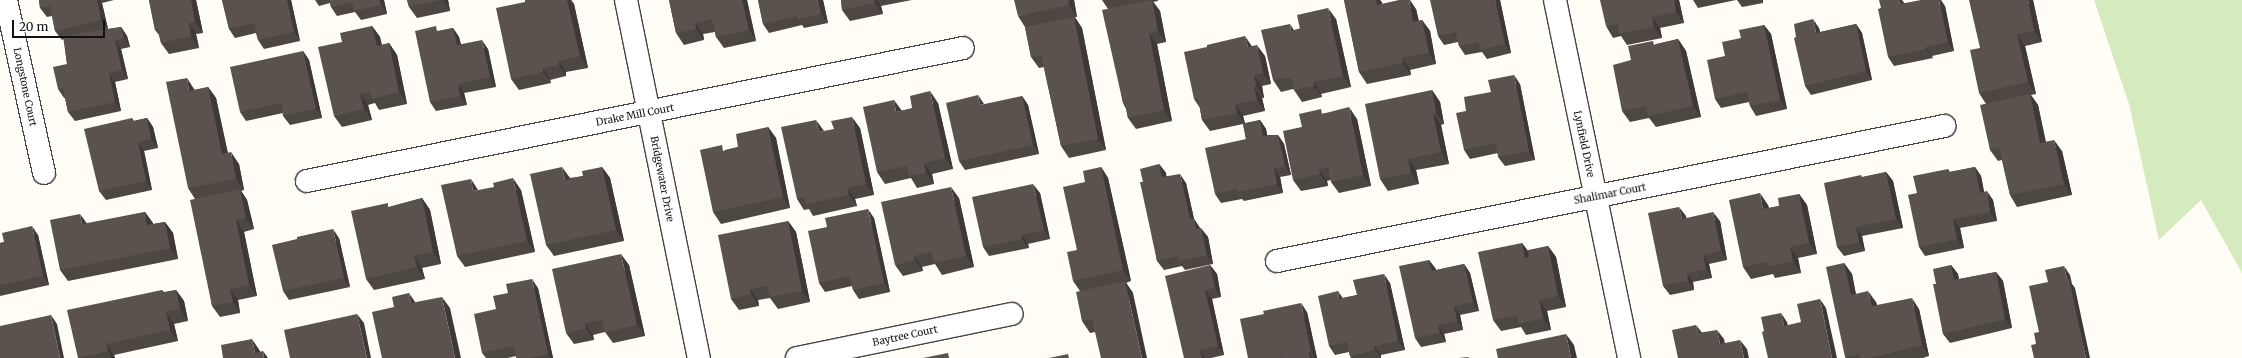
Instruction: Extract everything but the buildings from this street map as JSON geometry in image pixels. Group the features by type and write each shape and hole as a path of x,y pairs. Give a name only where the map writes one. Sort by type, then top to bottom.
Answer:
{"street":[{"name":"Longstone Court","path":"6,0 44,173"},
{"name":"Bridgewater Drive","path":"626,0 698,358"},
{"name":"Lynfield Drive","path":"1555,0 1629,358"},
{"name":"Drake Mill Court","path":"307,181 963,48"},
{"name":"Shalimar Court","path":"1277,261 1944,126"},
{"name":"Baytree Court","path":"797,358 1012,314"}],"green space":[{"path":"2094,0 2242,0 2242,273 2201,200 2159,240 2129,104"}]}
